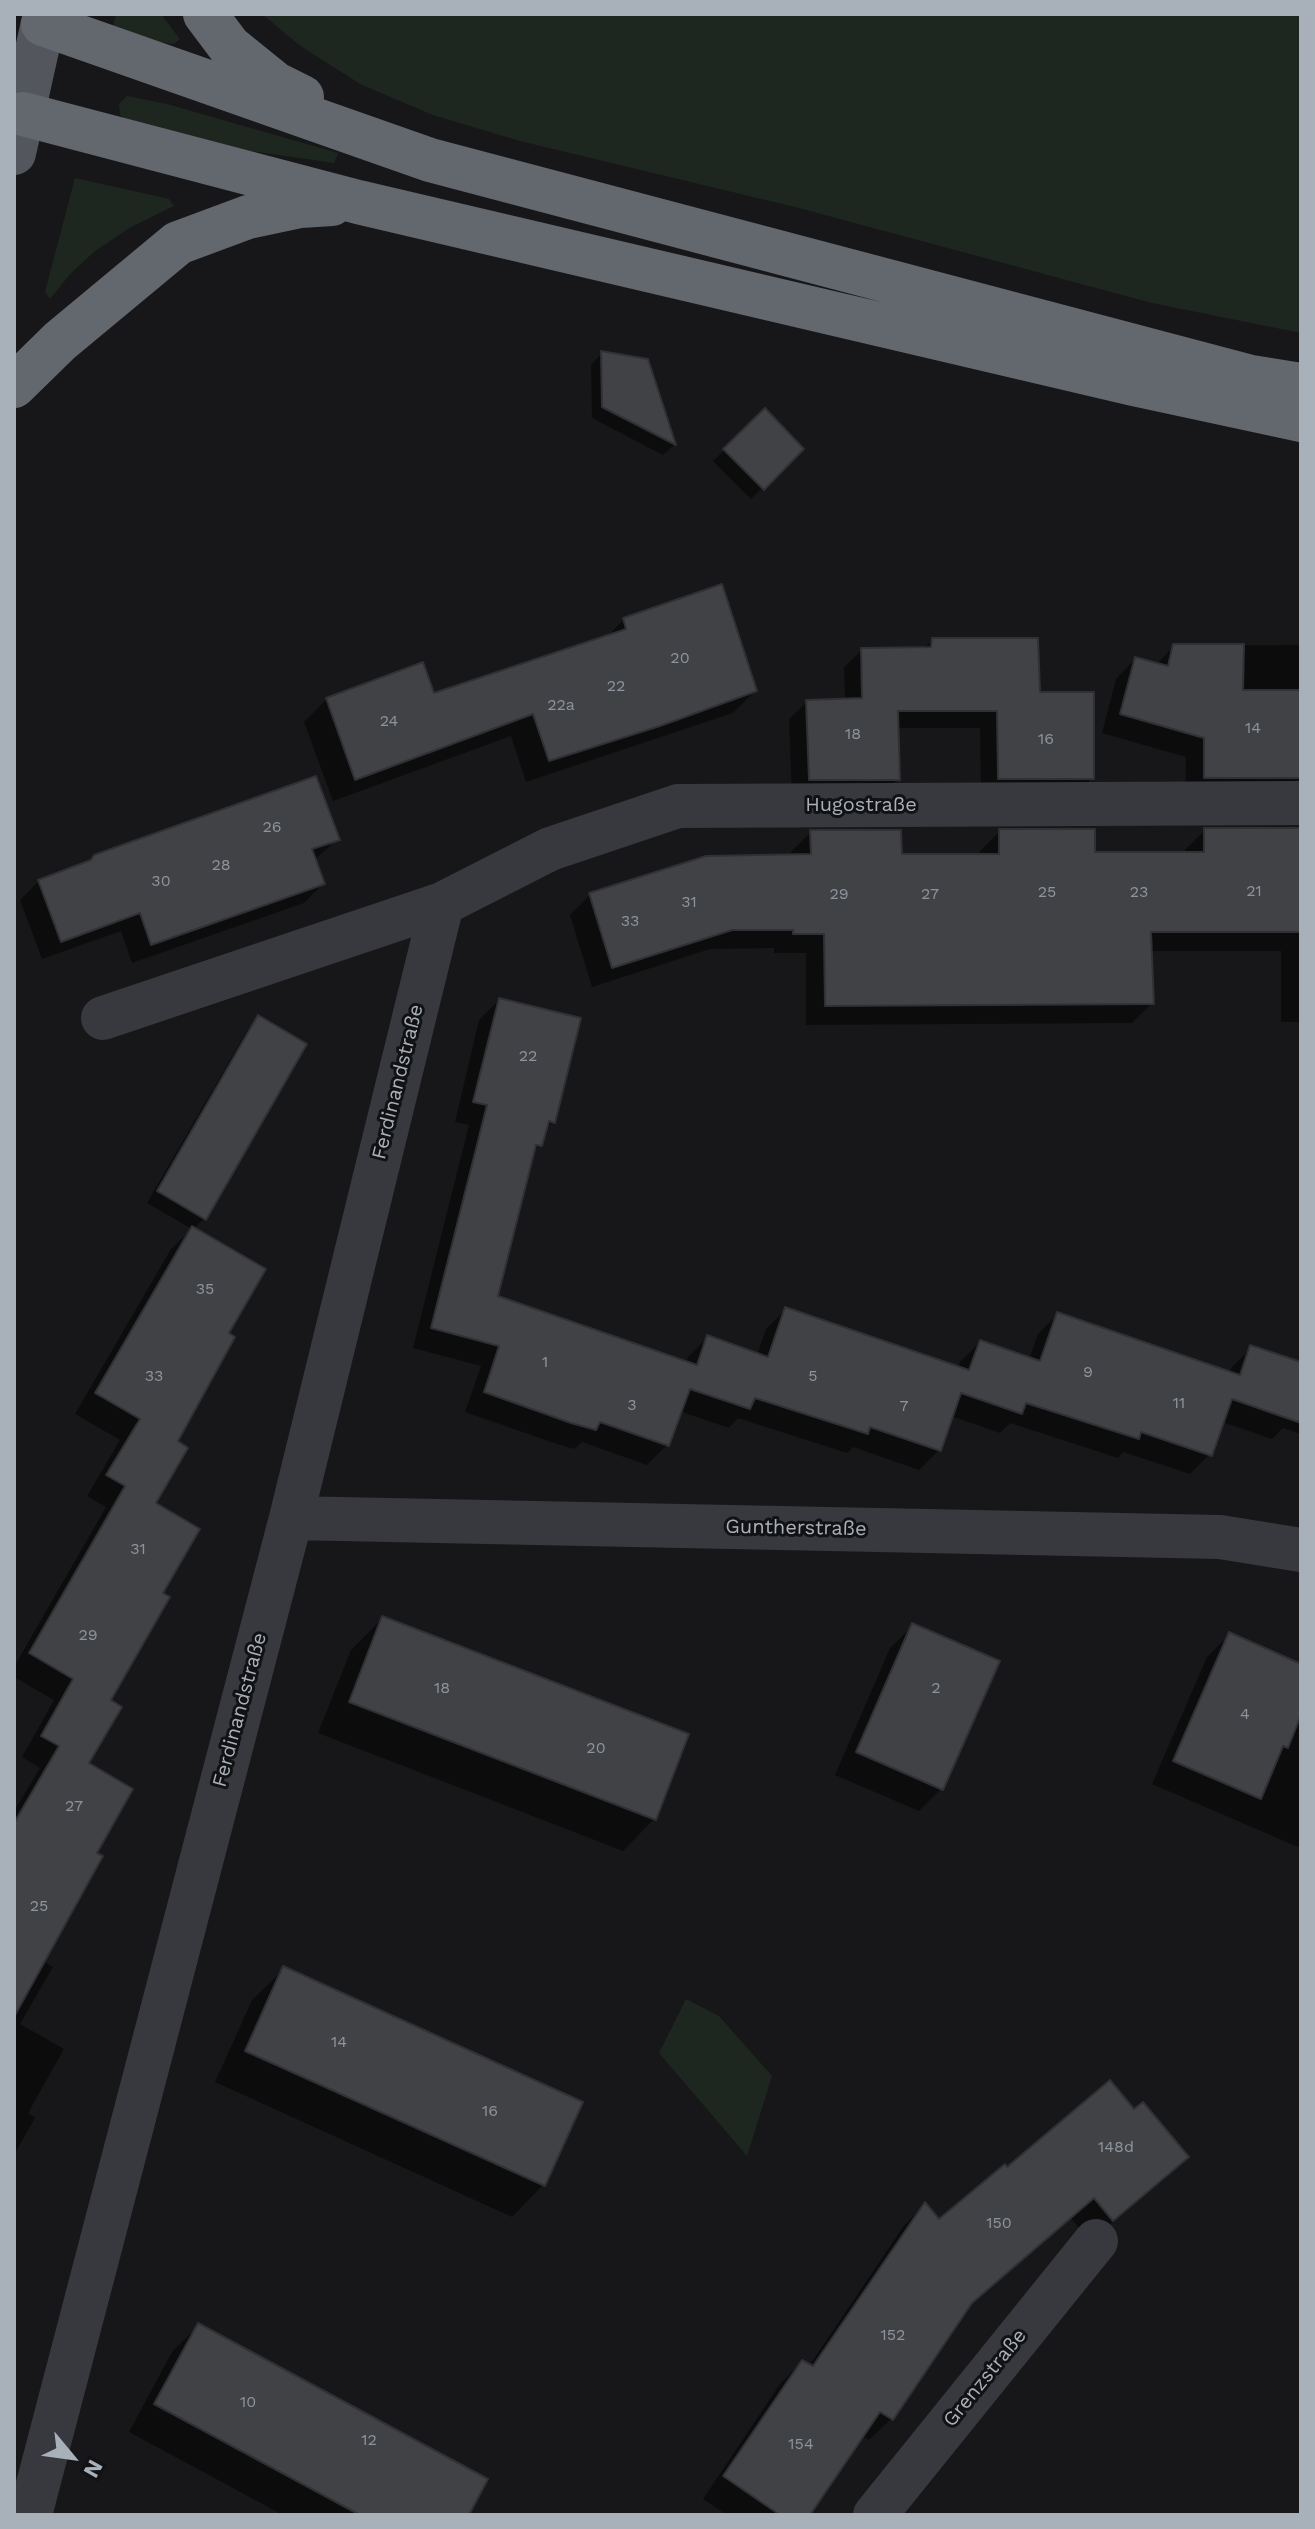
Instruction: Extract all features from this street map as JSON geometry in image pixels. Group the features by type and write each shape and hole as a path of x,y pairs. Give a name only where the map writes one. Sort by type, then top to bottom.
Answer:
{"highway":[{"path":"205,14 229,46 276,84 430,160"},
{"path":"44,19 430,160 1251,377 1301,385"},
{"path":"18,133 358,202 1301,420"},
{"path":"14,386 60,341 178,243 248,217 300,206 358,202"}],"main road":[{"path":"18,133 44,19"}],"street":[{"name":"Hugostraße","path":"103,1018 442,904 550,849 678,806 1301,803"},
{"name":"Ferdinandstraße","path":"30,2515 291,1518 442,904"},
{"name":"Guntherstraße","path":"291,1518 1220,1537 1301,1550"},
{"name":"Grenzstraße","path":"875,2515 1096,2241"}],"shaded area":[{"path":"116,14 161,14 180,39 174,44 133,38 112,29"},
{"path":"262,14 1301,14 1301,333 1152,303 799,208 520,141 433,115 360,84 299,45"},
{"path":"127,96 167,104 338,153 334,163 159,138 129,124 120,115 119,104"},
{"path":"75,178 169,199 174,206 131,227 95,251 71,273 50,299 45,292"},
{"path":"686,1999 719,2016 772,2076 747,2156 659,2053"}],"building":[{"path":"601,351 648,359 676,445 602,407"},
{"path":"765,408 804,449 764,490 723,449"},
{"path":"722,584 757,691 549,761 533,714 355,780 326,698 423,662 434,693 626,629 623,618"},
{"path":"932,638 1038,638 1040,692 1094,692 1094,779 998,779 997,711 898,711 900,780 809,780 806,700 862,698 861,648 931,647"},
{"path":"1173,644 1244,644 1243,690 1301,690 1301,778 1204,778 1204,738 1120,714 1135,657 1168,666"},
{"path":"316,776 340,840 312,849 325,884 151,945 140,913 61,942 38,880 91,860 94,855"},
{"path":"1204,828 1301,828 1301,932 1151,932 1154,1004 825,1006 824,934 793,934 793,930 732,930 612,968 589,893 706,856 811,854 810,830 901,830 902,854 999,854 999,829 1095,829 1095,852 1204,852"},
{"path":"499,998 581,1018 555,1123 549,1121 542,1146 536,1145 498,1296 697,1365 707,1335 768,1357 785,1307 969,1370 980,1340 1040,1361 1057,1312 1240,1375 1250,1345 1301,1362 1301,1423 1232,1399 1212,1456 1141,1432 1139,1439 1026,1403 1022,1414 961,1393 941,1451 870,1427 868,1434 755,1398 750,1409 690,1389 669,1446 600,1422 596,1430 571,1423 484,1392 499,1346 431,1328 487,1105 473,1102"},
{"path":"258,1015 307,1044 206,1220 157,1191"},
{"path":"192,1226 266,1269 229,1333 235,1337 178,1441 188,1448 156,1503 200,1529 163,1593 170,1597 111,1700 122,1707 89,1763 133,1789 97,1853 103,1856 14,2017 14,1823 59,1746 41,1736 73,1679 29,1653 125,1486 106,1475 140,1419 95,1393"},
{"path":"382,1616 689,1734 656,1820 349,1702"},
{"path":"912,1623 1000,1661 943,1790 856,1752"},
{"path":"1229,1632 1301,1664 1301,1715 1288,1748 1283,1746 1261,1799 1173,1761"},
{"path":"283,1966 583,2102 545,2186 245,2051"},
{"path":"1110,2080 1134,2109 1143,2102 1189,2157 1113,2221 1094,2198 972,2303 893,2420 880,2412 810,2515 780,2515 723,2476 802,2360 813,2366 925,2202 939,2219 1005,2164 1007,2167"},
{"path":"198,2323 488,2479 469,2515 360,2515 154,2404"}]}
